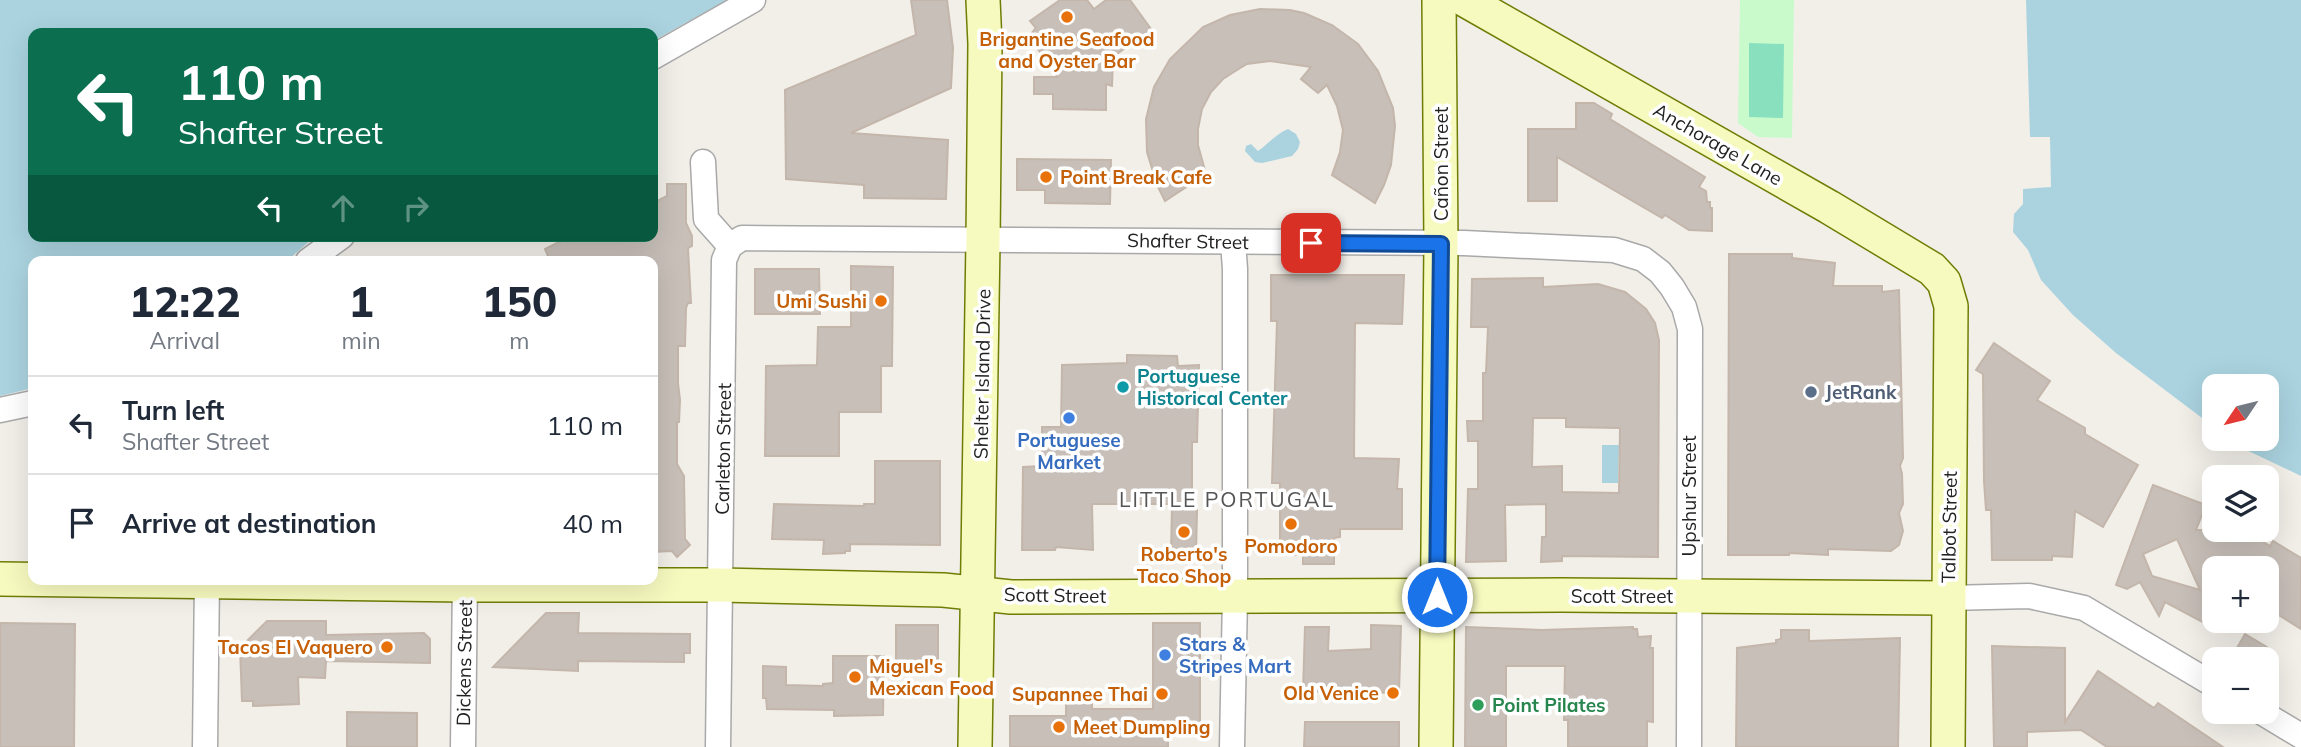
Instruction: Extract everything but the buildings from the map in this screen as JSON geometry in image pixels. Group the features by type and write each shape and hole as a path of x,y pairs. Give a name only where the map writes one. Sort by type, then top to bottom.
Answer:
{"main road":[{"name":"Shelter Island Drive","path":"975,747 983,241 983,0"},
{"name":"Cañon Street","path":"1436,747 1441,244 1439,0"},
{"name":"Anchorage Lane","path":"1465,0 1829,207 1931,269 1944,282 1951,306"},
{"name":"Talbot Street","path":"1948,747 1951,306"},
{"name":"Scott Street","path":"0,579 28,579"},
{"name":"Scott Street","path":"658,584 977,592 1011,597 1948,598"}],"street":[{"path":"658,54 753,0"},
{"path":"703,162 706,219 730,246"},
{"name":"Shafter Street","path":"730,246 742,238 1464,243 1614,250 1643,259 1660,272 1684,307 1690,329"},
{"path":"315,256 334,242"},
{"path":"1232,747 1235,596 1233,242"},
{"name":"Carleton Street","path":"718,747 724,260 730,246"},
{"name":"Upshur Street","path":"1689,747 1690,329"},
{"path":"0,410 28,404"},
{"path":"205,747 207,585"},
{"name":"Dickens Street","path":"463,747 465,585"},
{"name":"Scott Street","path":"1948,598 2029,596 2084,608 2202,678"},
{"path":"2279,723 2301,736"}],"green space":[{"path":"1740,0 1794,0 1792,138 1758,137 1738,123"},
{"path":"1749,43 1784,44 1783,118 1749,117"}],"water":[{"path":"0,0 727,0 658,38 658,28 28,28 28,242 308,242 293,256 28,256 28,389 0,396"},
{"path":"2026,0 2301,0 2301,476 2251,452 2279,451 2279,374 2202,374 2202,418 2116,353 2073,315 2041,280 2028,250 2013,232 2014,214 2023,204 2023,189 2051,187 2050,137 2030,137"},
{"path":"1288,129 1296,134 1300,142 1292,156 1262,163 1255,162 1245,151 1246,146 1251,144 1258,151"},
{"path":"1602,445 1619,445 1618,483 1602,483"}],"place":[{"name":"Brigantine Seafood and Oyster Bar","path":"1067,17"},
{"name":"Point Break Cafe","path":"1046,177"},
{"name":"Umi Sushi","path":"881,301"},
{"name":"Portuguese Historical Center","path":"1123,387"},
{"name":"JetRank","path":"1811,392"},
{"name":"Portuguese Market","path":"1069,418"},
{"name":"Pomodoro","path":"1291,524"},
{"name":"Roberto's Taco Shop","path":"1184,532"},
{"name":"Tacos El Vaquero","path":"387,647"},
{"name":"Stars & Stripes Mart","path":"1165,655"},
{"name":"Miguel's Mexican Food","path":"855,677"},
{"name":"Old Venice","path":"1393,693"},
{"name":"Supannee Thai","path":"1162,694"},
{"name":"Point Pilates","path":"1478,705"},
{"name":"Meet Dumpling","path":"1059,727"}],"district":[{"name":"LITTLE PORTUGAL","path":"1227,499"}],"route":[{"path":"1311,243 1441,244 1437,597"}]}
